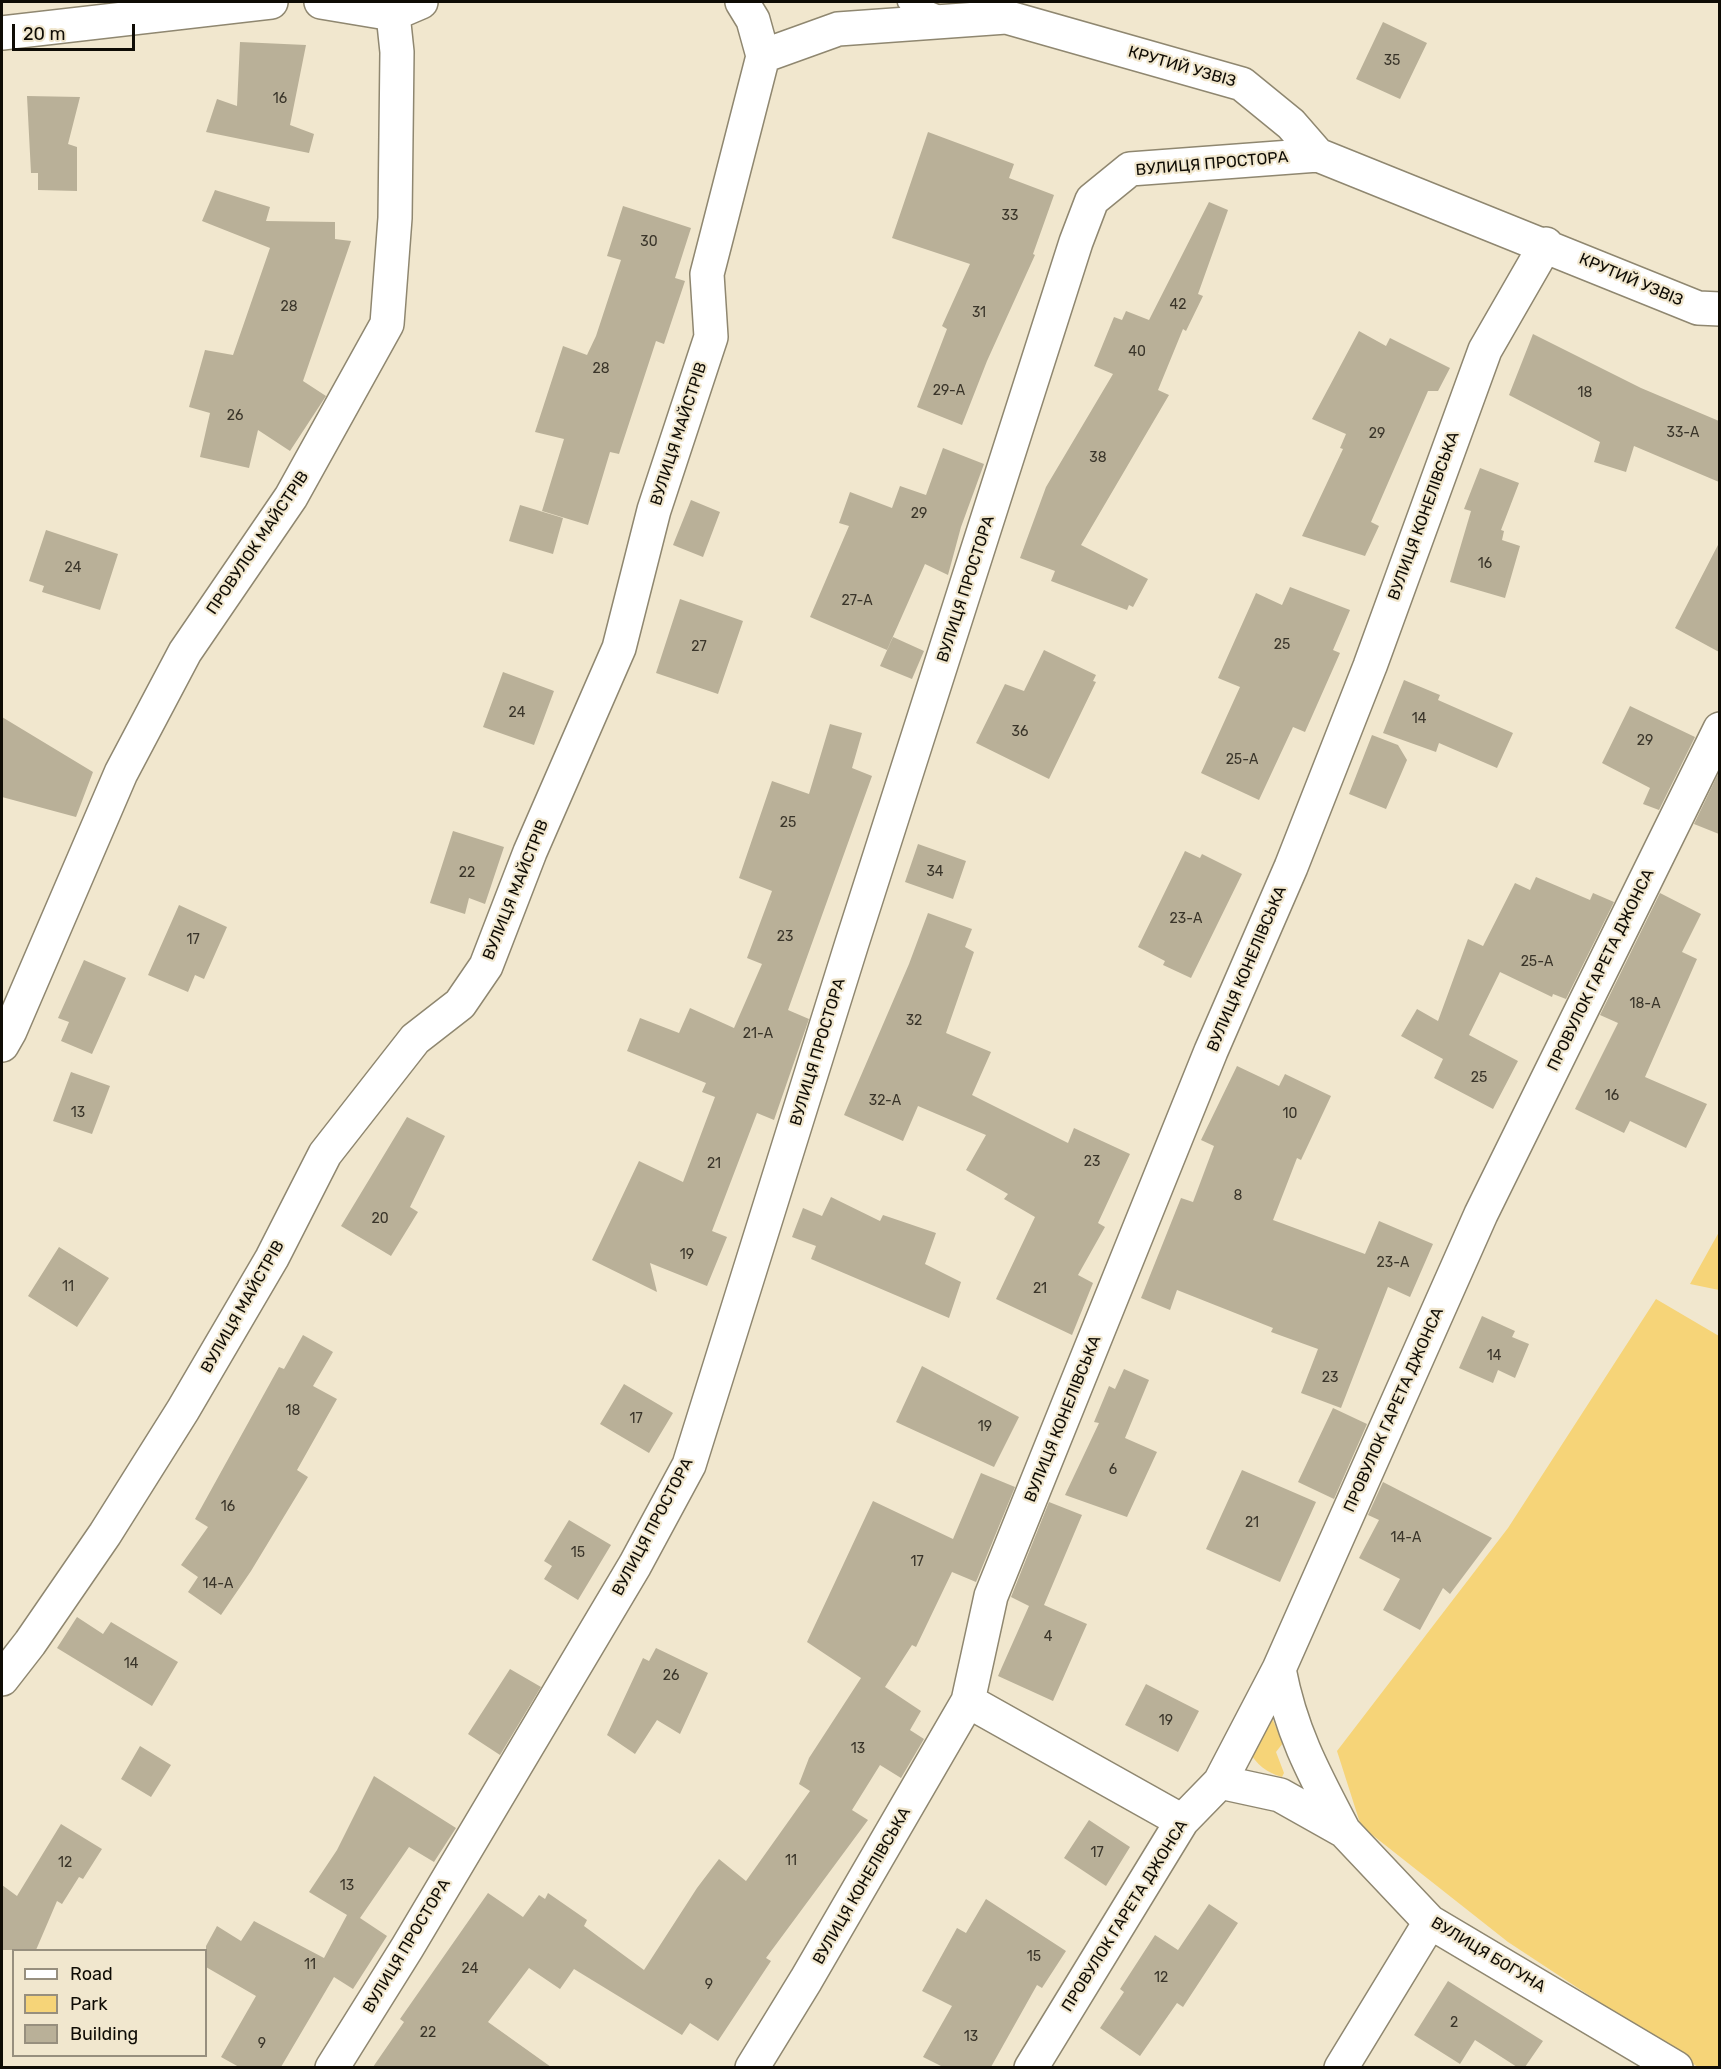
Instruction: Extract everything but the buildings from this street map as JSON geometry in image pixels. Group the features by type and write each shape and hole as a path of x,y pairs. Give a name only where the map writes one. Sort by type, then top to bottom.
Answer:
{"street":[{"path":"2,33 271,2"},
{"path":"321,2 407,8"},
{"path":"742,2 753,20 763,56"},
{"name":"ПРОВУЛОК МАЙСТРІВ","path":"2,1045 20,1009 121,773 185,652 291,497 387,324 395,218 397,52 407,8"},
{"name":"КРУТИЙ УЗВІЗ","path":"763,56 838,28 1006,17 1242,84 1292,124 1318,155 1546,244 1698,308 1719,309"},
{"name":"ВУЛИЦЯ МАЙСТРІВ","path":"2,1679 30,1643 105,1534 183,1410 272,1258 325,1154 415,1039 459,1005 486,966 530,852 619,648 654,510 711,337 707,274 763,56"},
{"name":"ВУЛИЦЯ ПРОСТОРА","path":"332,2067 407,1948 635,1565 689,1466 852,943 1076,242 1092,200 1131,169 1318,155"},
{"name":"ВУЛИЦЯ КОНЕЛІВСЬКА","path":"752,2067 818,1960 968,1701 991,1596 1211,1051 1291,867 1370,666 1485,350 1546,244"},
{"name":"ПРОВУЛОК ГАРЕТА ДЖОНСА","path":"1031,2067 1182,1821 1220,1782 1279,1669 1481,1214 1719,729"},
{"path":"1279,1669 1287,1711 1303,1750 1344,1831"},
{"path":"968,1701 1182,1821"},
{"name":"ВУЛИЦЯ БОГУНА","path":"1220,1782 1280,1795 1344,1831 1430,1922 1676,2067"},
{"path":"1341,2067 1430,1922"}],"lane":[{"path":"907,2 955,21"}],"green space":[{"path":"1719,1232 1719,1290 1690,1284"},
{"path":"1656,1299 1719,1336 1719,2067 1698,2067 1508,1942 1361,1826 1337,1751 1508,1528"},
{"path":"1268,1709 1283,1743 1276,1752 1284,1773 1282,1777 1262,1767 1249,1751"}]}
